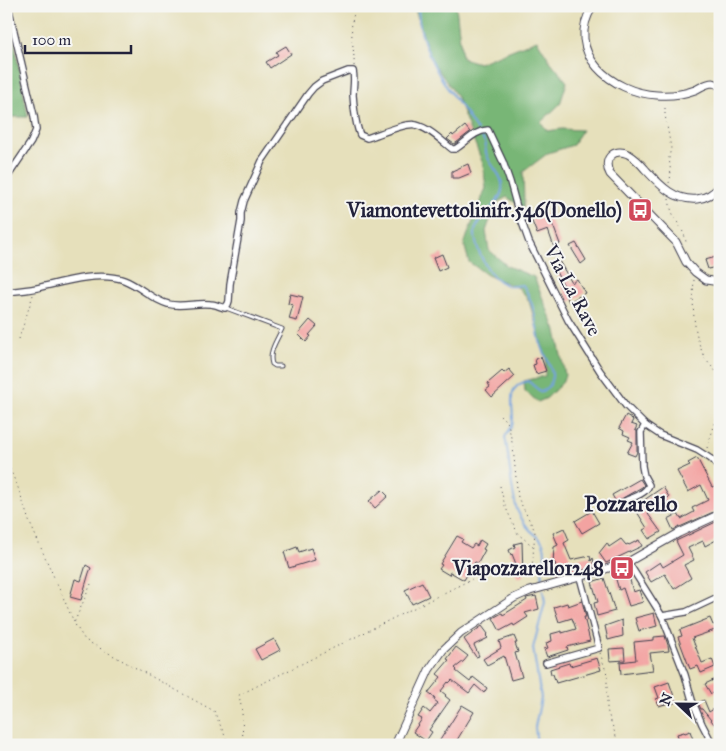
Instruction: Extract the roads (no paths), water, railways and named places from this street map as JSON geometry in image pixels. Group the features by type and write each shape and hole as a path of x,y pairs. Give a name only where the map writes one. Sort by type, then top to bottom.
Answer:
{"street":[{"path":"6,179 31,142 36,130 8,6"},
{"path":"593,6 588,14 584,28 587,50 595,66 622,87 638,93 665,96 694,90 713,83 720,86"},
{"name":"Via La Rave","path":"225,308 229,301 241,213 262,161 314,86 352,71 354,76 353,95 356,120 358,132 363,137 367,138 415,124 437,137 452,149 455,149 471,136 483,130 489,131 503,162 529,242 568,320 600,371 626,406 645,425 660,435 697,450 720,469"},
{"path":"720,186 714,193 702,198 688,200 675,196 668,191 630,155 615,152 609,157 607,165 610,174 676,242 686,262 695,272 706,280 720,282"},
{"path":"6,292 35,289 94,277 106,277 126,281 168,304 180,306 209,304 225,308"},
{"path":"627,500 645,491 649,485 644,476 642,466 641,432 645,425"},
{"path":"395,745 429,670 443,650 461,633 514,598 532,590 628,562 702,521 720,514"},
{"path":"628,562 662,616 685,675 692,700 713,745"},
{"path":"546,663 598,648 580,577"},
{"path":"662,616 686,612 720,596"}],"lane":[{"path":"225,308 282,329 271,352 272,364 281,366"}],"waterway":[{"path":"418,6 422,35 432,62 447,88 477,130"},
{"path":"480,134 486,144 487,156 500,178 502,190 498,200 478,223 475,234 478,248 489,271 499,281 508,286 523,285 533,306 540,341 552,375 550,385 541,392 528,381 515,388 512,394 512,426 505,437 517,510 528,528 542,541 545,549 542,586"},
{"path":"537,745 535,727 541,698 533,648 545,602 543,590"}],"place":[{"name":"Viamontevettolinifr.546(Donello)","path":"640,210"},
{"name":"Viapozzarello1248","path":"622,568"}],"district":[{"name":"Pozzarello","path":"631,503"}]}
